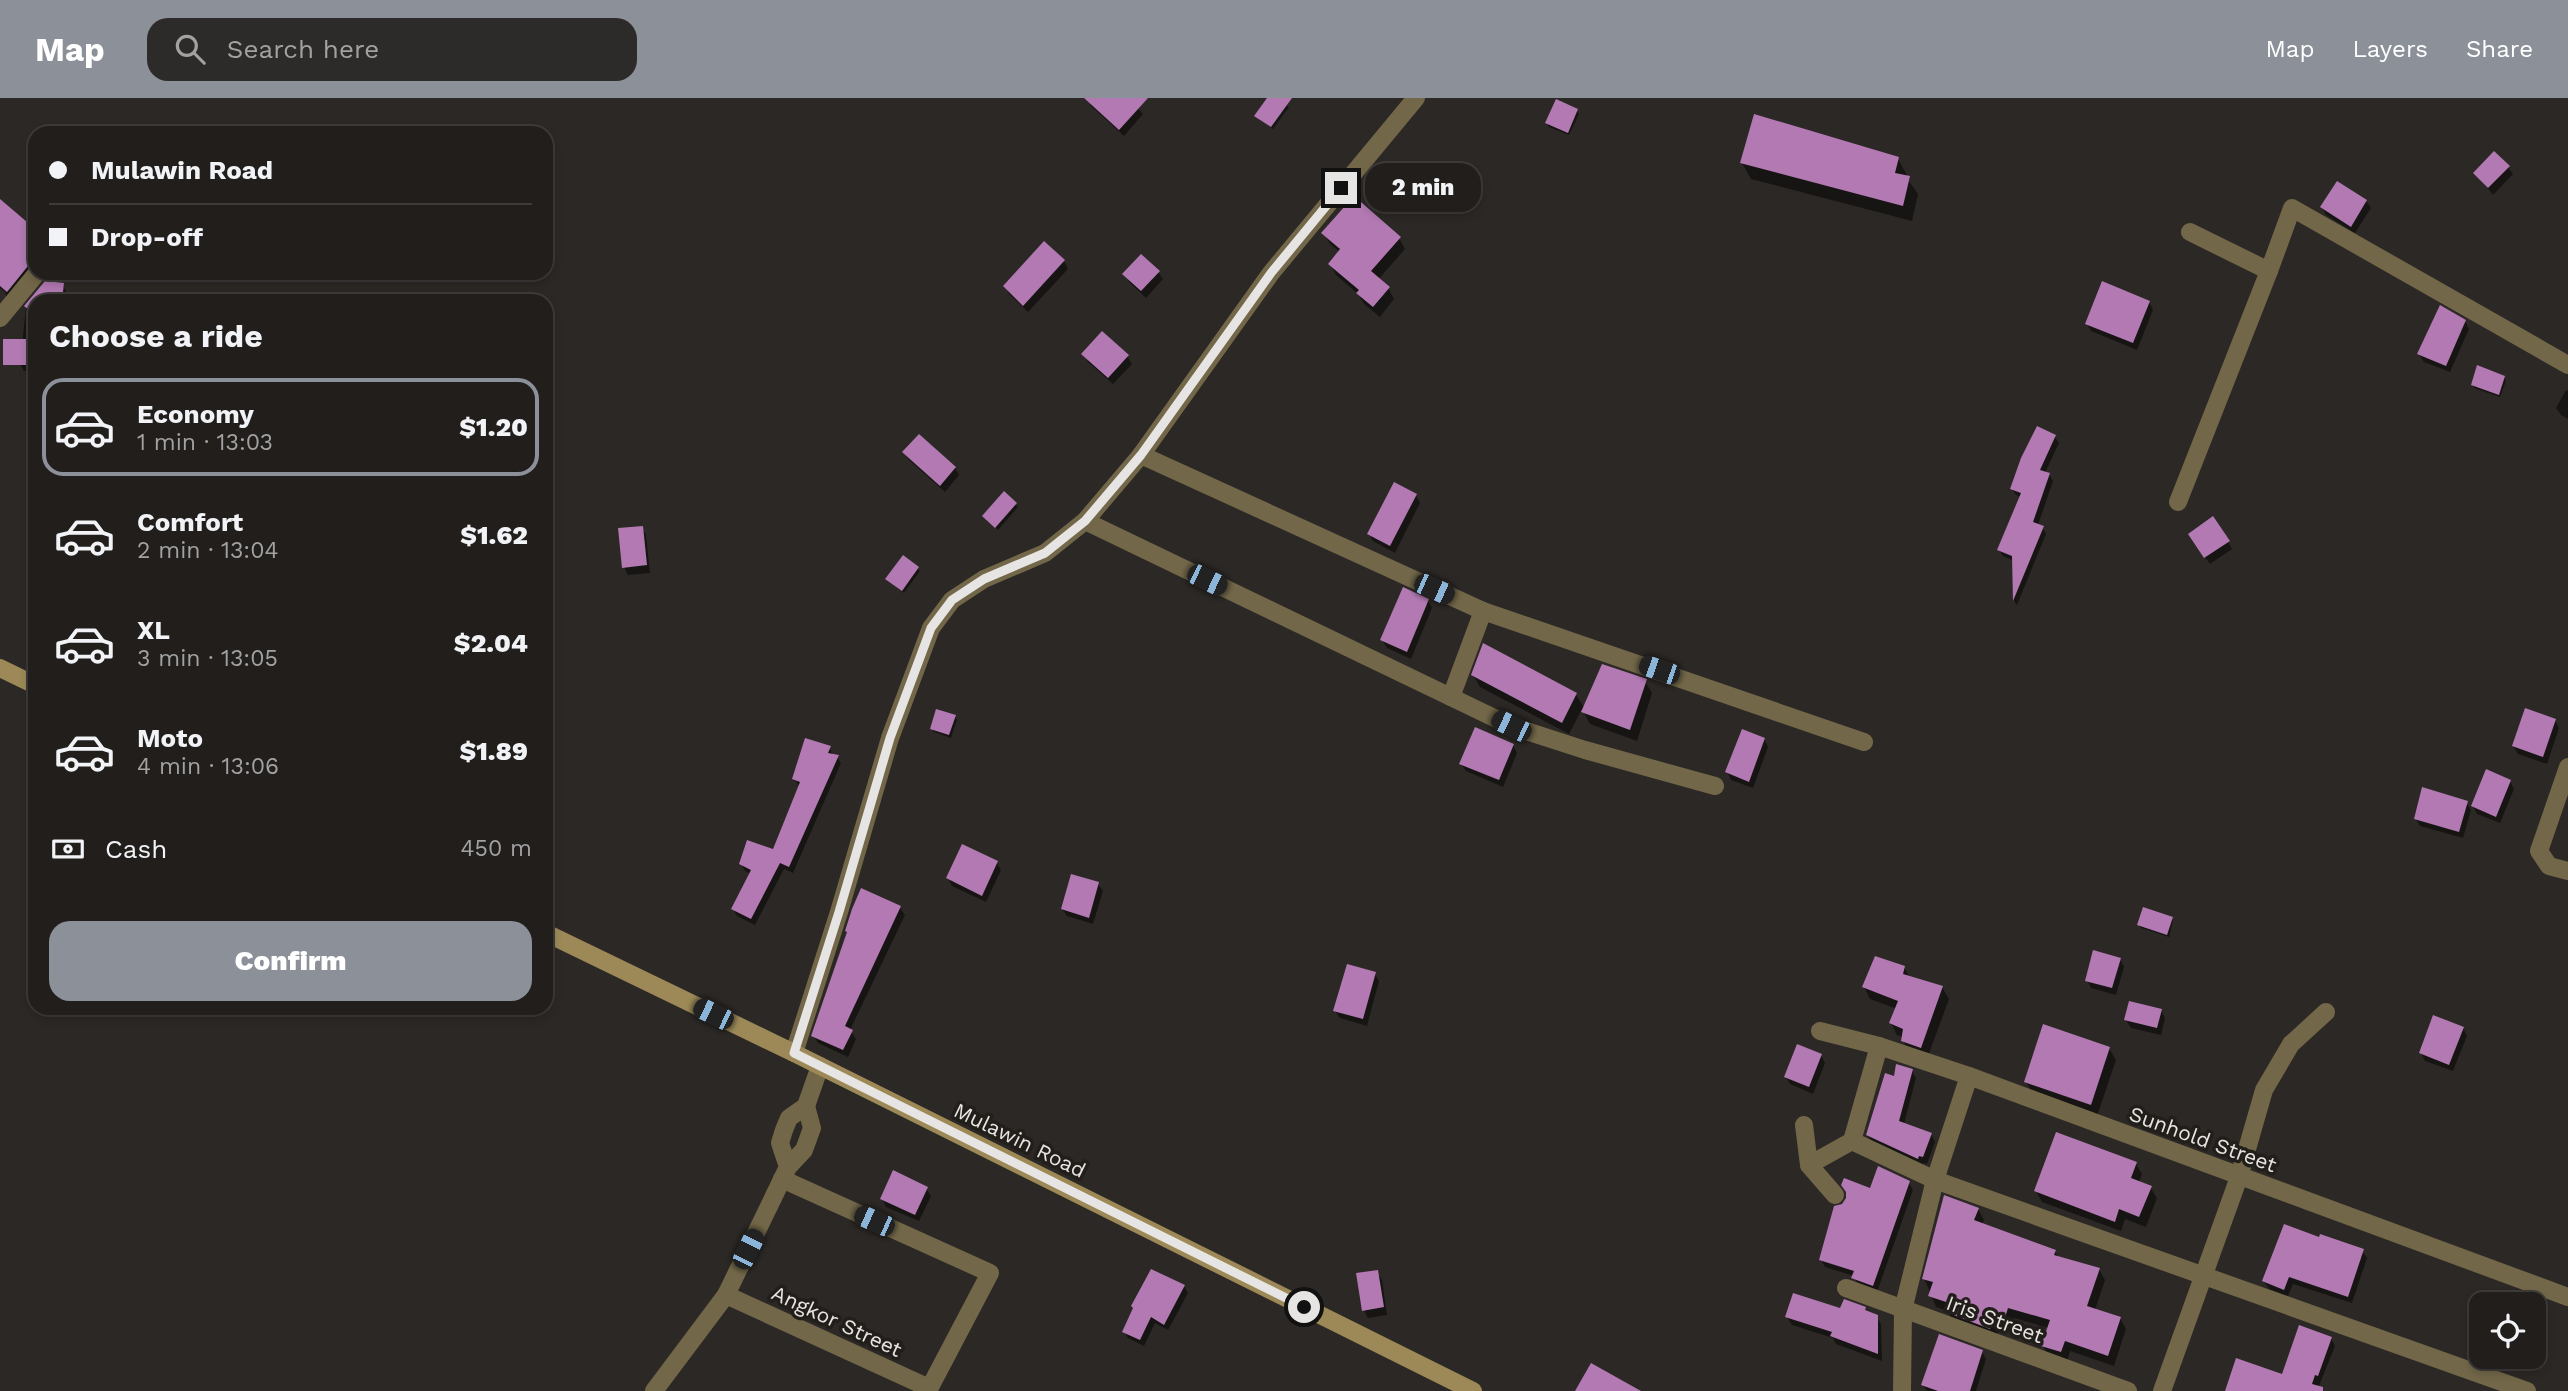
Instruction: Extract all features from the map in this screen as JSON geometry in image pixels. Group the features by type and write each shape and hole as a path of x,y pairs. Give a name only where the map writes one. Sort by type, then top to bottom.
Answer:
{"main road":[{"path":"0,668 28,682"},
{"name":"Mulawin Road","path":"553,936 794,1053 1473,1391"}],"street":[{"path":"794,1053 890,738 931,628 952,600 984,579 1045,553 1085,521 1141,455 1271,273 1416,98"},
{"path":"2178,502 2292,208 2568,365"},
{"path":"2190,232 2269,271"},
{"path":"0,318 31,280"},
{"path":"1141,455 1483,611 1864,742"},
{"path":"1085,521 1511,726 1585,750 1715,786"},
{"path":"1451,697 1483,611"},
{"path":"2568,767 2539,851 2549,866 2568,871"},
{"path":"2162,1391 2239,1177 2264,1090 2291,1044 2326,1012"},
{"name":"Sunhold Street","path":"1820,1031 1879,1046 1969,1076 2568,1297"},
{"path":"1809,1164 1852,1140 1879,1046"},
{"path":"654,1391 726,1295 785,1173 804,1150 812,1128 806,1106 820,1066"},
{"path":"1902,1391 1903,1310 1935,1180 1969,1076"},
{"path":"785,1173 780,1143 789,1118 806,1106"},
{"path":"1804,1125 1809,1164 1835,1195"},
{"path":"1852,1140 1935,1180 2527,1391"},
{"path":"785,1173 989,1273 929,1389"},
{"name":"Iris Street","path":"1846,1288 2128,1391"},
{"name":"Angkor Street","path":"726,1295 929,1389"}],"building":[{"path":"1084,98 1148,98 1119,130"},
{"path":"1267,98 1292,98 1271,127 1254,116"},
{"path":"1556,99 1578,109 1568,133 1545,123"},
{"path":"1754,114 1899,157 1895,173 1910,176 1903,206 1740,163"},
{"path":"2494,151 2510,166 2488,188 2473,173"},
{"path":"2337,181 2367,200 2351,227 2320,207"},
{"path":"1354,196 1401,237 1371,271 1390,287 1373,307 1356,293 1359,290 1328,264 1340,249 1321,233"},
{"path":"0,199 27,222 28,266 7,292 0,286"},
{"path":"1044,241 1065,260 1023,306 1003,286"},
{"path":"1141,254 1160,271 1141,291 1122,274"},
{"path":"45,281 64,283 63,294 34,294"},
{"path":"2102,281 2150,301 2133,343 2085,324"},
{"path":"2440,305 2466,320 2446,366 2417,354"},
{"path":"1102,331 1129,355 1108,378 1081,354"},
{"path":"3,339 28,339 28,365 3,365"},
{"path":"2477,365 2505,376 2499,395 2471,385"},
{"path":"2037,426 2056,435 2040,470 2050,473 2033,522 2044,526 2013,601 2012,556 1997,550 2021,493 2010,489 2021,458"},
{"path":"919,434 956,467 940,486 902,452"},
{"path":"1394,482 1417,494 1390,546 1367,534"},
{"path":"1004,491 1017,503 995,528 982,516"},
{"path":"2213,516 2230,541 2204,558 2188,534"},
{"path":"643,526 647,565 622,568 618,528"},
{"path":"903,555 919,567 902,591 885,579"},
{"path":"1403,587 1429,599 1407,652 1380,640"},
{"path":"1483,643 1577,693 1562,723 1471,675"},
{"path":"1602,664 1647,679 1630,730 1581,712"},
{"path":"2525,708 2556,719 2543,757 2512,746"},
{"path":"936,709 956,715 949,735 930,729"},
{"path":"1475,727 1514,744 1499,780 1459,764"},
{"path":"1742,729 1765,738 1749,782 1725,772"},
{"path":"805,738 831,746 828,753 839,755 789,867 780,863 751,919 731,909 751,870 739,864 747,840 773,849 800,782 792,779"},
{"path":"2486,769 2511,780 2496,817 2471,806"},
{"path":"2422,787 2468,801 2459,832 2414,819"},
{"path":"962,844 998,861 982,896 946,878"},
{"path":"1071,874 1099,882 1089,918 1061,909"},
{"path":"861,888 901,906 845,1026 853,1030 843,1050 811,1036"},
{"path":"2143,907 2173,917 2167,935 2137,925"},
{"path":"2093,950 2121,958 2112,988 2085,981"},
{"path":"1875,956 1905,966 1903,974 1943,986 1921,1048 1901,1041 1903,1029 1889,1023 1898,1001 1862,987"},
{"path":"1347,964 1376,972 1363,1019 1333,1011"},
{"path":"2129,1001 2162,1009 2157,1028 2124,1020"},
{"path":"2433,1015 2464,1027 2449,1065 2419,1053"},
{"path":"2043,1024 2110,1047 2091,1105 2024,1082"},
{"path":"1797,1044 1822,1054 1809,1087 1784,1077"},
{"path":"1896,1064 1913,1069 1899,1121 1932,1133 1923,1157 1919,1156 1918,1159 1866,1135 1885,1073 1894,1076"},
{"path":"2056,1132 2137,1162 2131,1178 2152,1186 2139,1217 2119,1209 2115,1222 2034,1191"},
{"path":"1878,1166 1910,1181 1873,1286 1851,1278 1854,1271 1819,1260 1834,1206 1842,1204 1846,1198 1846,1192 1841,1185 1844,1178 1870,1188"},
{"path":"893,1170 928,1187 915,1215 880,1199"},
{"path":"1944,1195 1979,1208 1974,1220 2056,1250 2054,1255 2100,1268 2087,1306 2121,1317 2108,1356 2065,1341 2061,1352 2041,1346 2050,1320 2008,1308 2004,1321 1994,1318 1990,1329 1946,1312 1949,1303 1928,1296 1933,1282 1922,1279"},
{"path":"2284,1224 2364,1249 2348,1297 2289,1277 2284,1290 2262,1281"},
{"path":"1151,1269 1185,1285 1164,1325 1151,1317 1140,1340 1122,1332 1133,1308 1131,1306"},
{"path":"1378,1270 1384,1307 1362,1311 1356,1273"},
{"path":"1793,1293 1840,1308 1844,1299 1866,1307 1865,1310 1878,1315 1878,1354 1830,1336 1832,1332 1785,1317"},
{"path":"2299,1325 2332,1337 2318,1376 2315,1375 2312,1384 2323,1387 2323,1391 2225,1391 2236,1358 2282,1374"},
{"path":"1939,1334 1983,1350 1970,1391 1938,1391 1921,1385"},
{"path":"1591,1363 1641,1391 1575,1391"}],"route":[{"path":"1304,1307 794,1053 890,738 931,628 952,600 984,579 1045,553 1085,521 1141,455 1271,273 1341,188"}]}
